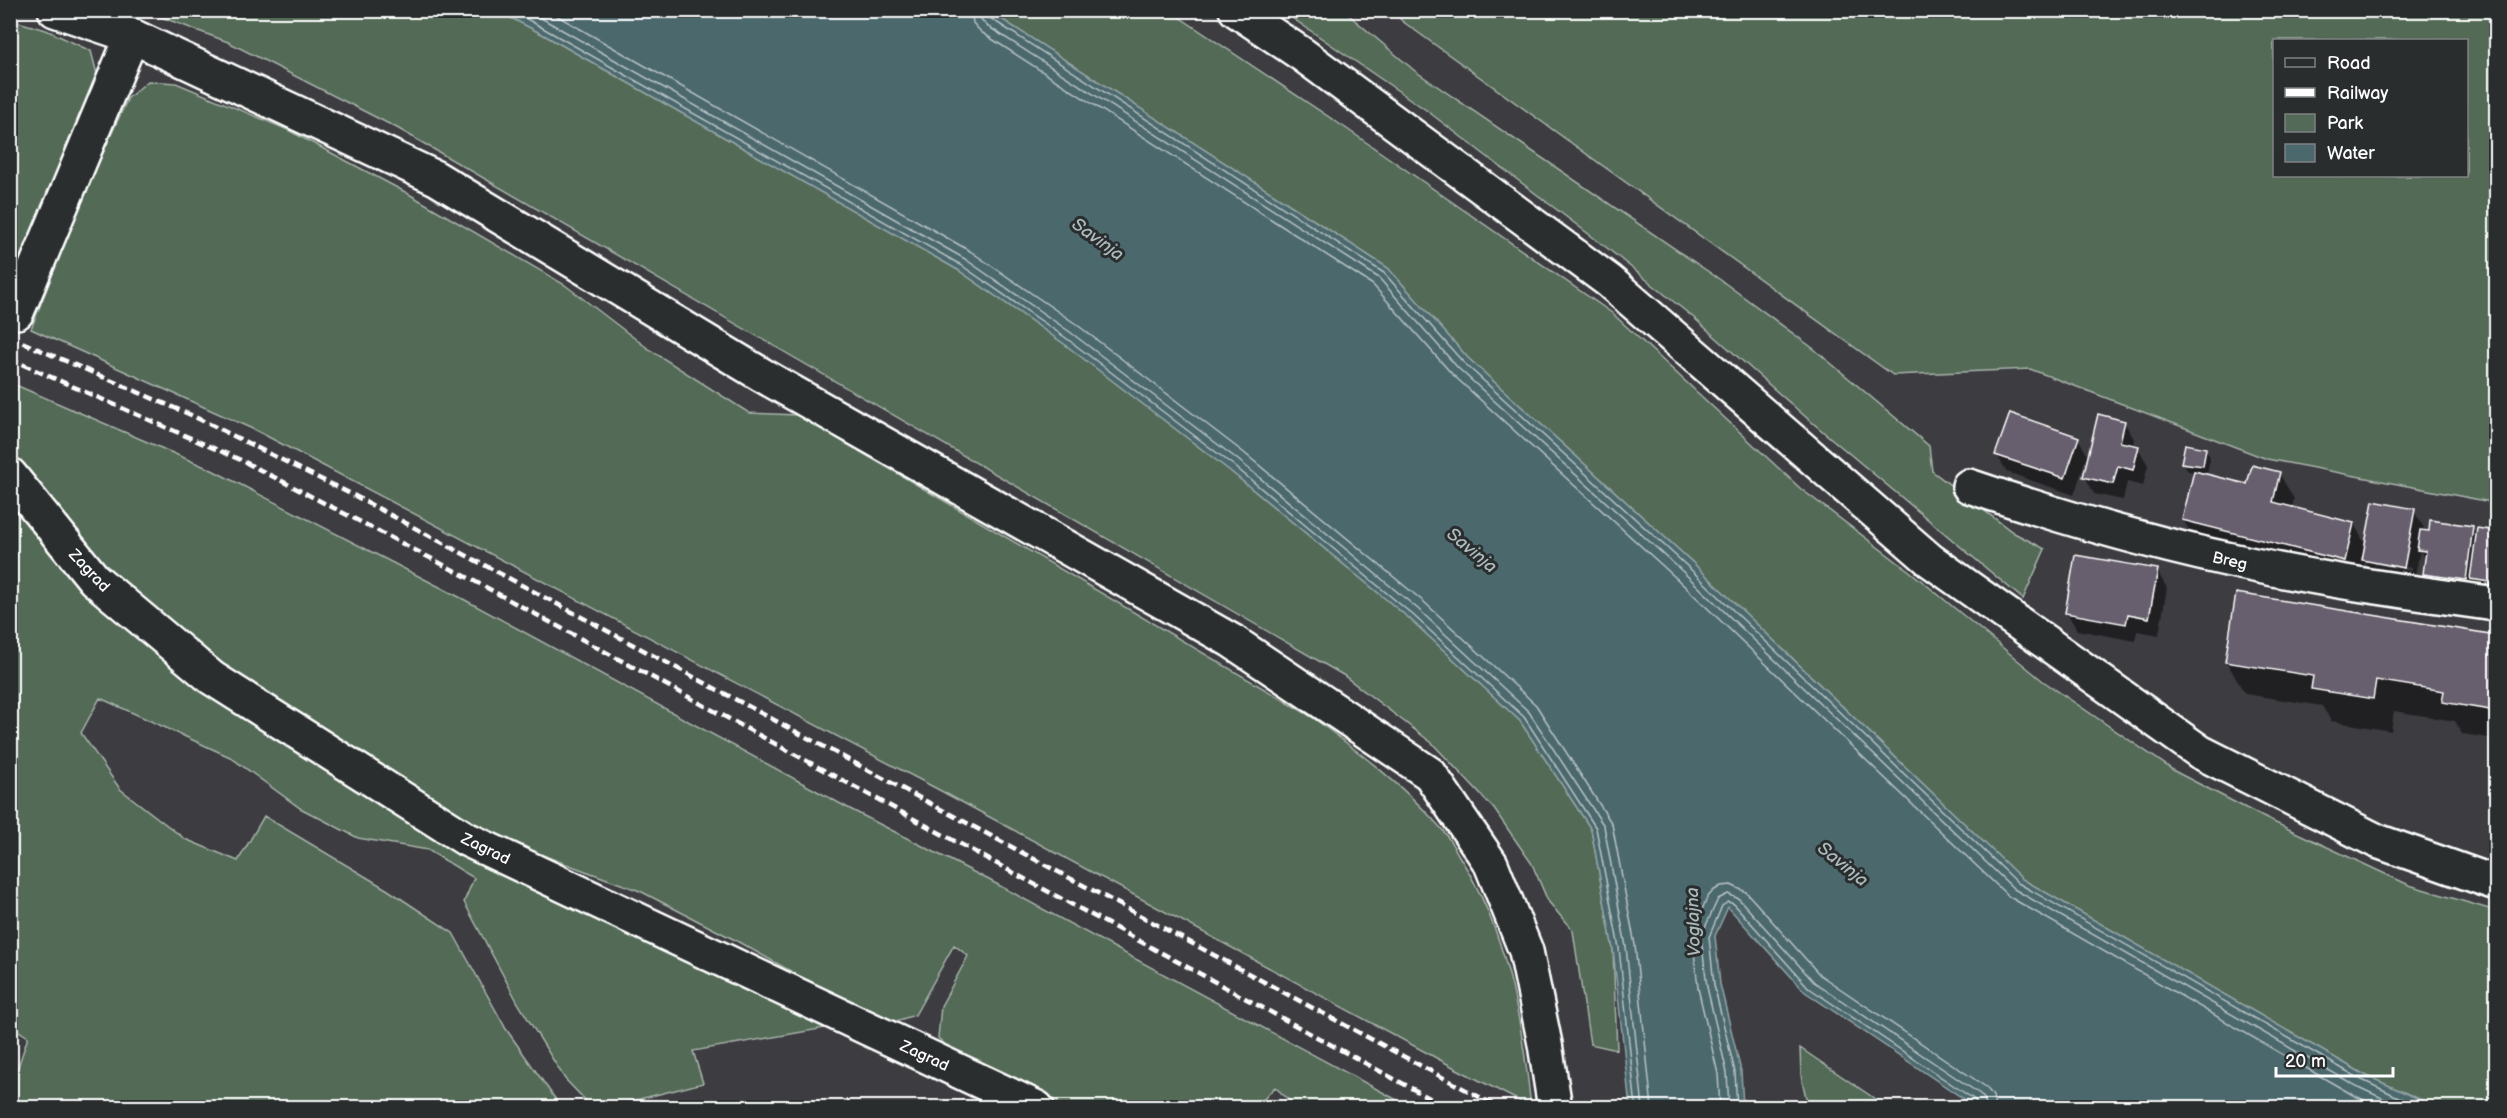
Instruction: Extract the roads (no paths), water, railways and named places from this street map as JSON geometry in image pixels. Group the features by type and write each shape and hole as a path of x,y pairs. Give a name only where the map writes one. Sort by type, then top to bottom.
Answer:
{"street":[{"path":"55,10 132,36 436,178 762,375 1232,641 1430,774 1491,864 1526,951 1555,1107"},
{"path":"1236,10 1303,55 1609,281 1930,560 2200,752 2377,841 2496,883"},
{"path":"18,312 132,36"},
{"name":"Zagrad","path":"10,475 94,579 212,678 466,839 1037,1107"},
{"name":"Breg","path":"1969,486 2033,508 2146,540 2256,566 2496,604"}],"water":[{"path":"498,11 989,11 1388,268 1468,358 1691,561 2022,879 2365,1075 2437,1107 1976,1107 1805,992 1728,907 1715,936 1720,984 1741,1071 1743,1107 1630,1107 1613,949 1591,829 1520,721 1410,619 1229,470 1063,343 958,270"}],"railway":[{"path":"10,337 191,415 355,496 1500,1108"},
{"path":"10,359 243,461 465,576 1448,1108"}],"water label":[{"name":"Savinja","path":"1098,239"},
{"name":"Savinja","path":"1472,550"},
{"name":"Savinja","path":"1843,864"},
{"name":"Voglajna","path":"1693,922"}]}
